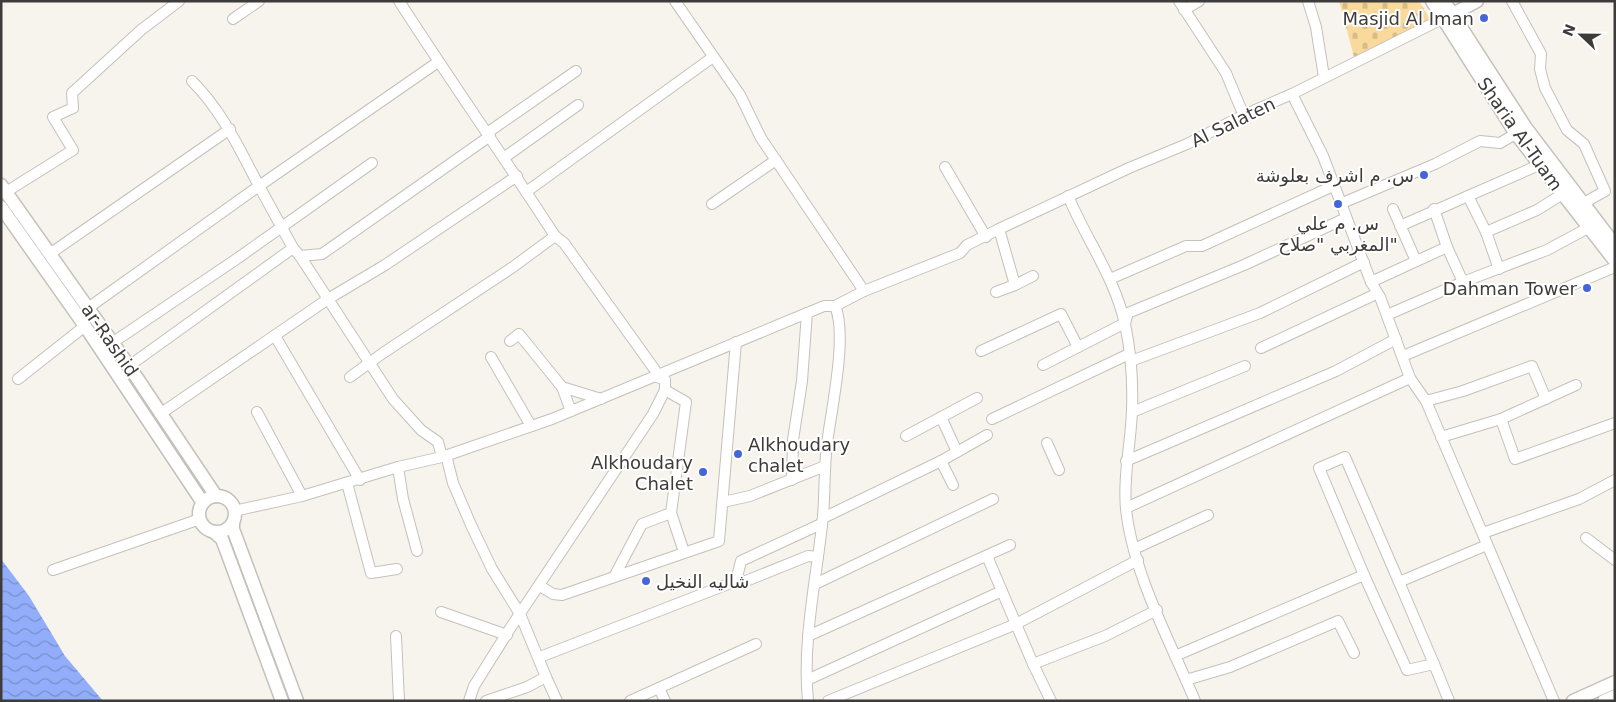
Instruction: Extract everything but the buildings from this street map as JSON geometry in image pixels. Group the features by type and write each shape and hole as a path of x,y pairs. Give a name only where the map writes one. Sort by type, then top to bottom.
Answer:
{"main road":[{"name":"Sharia Al-Tuam","path":"1432,1 1448,16 1521,131 1566,192 1588,228 1615,261"},
{"name":"Sharia Al-Tuam","path":"1444,1 1448,16"},
{"name":"Al Salaten","path":"1448,16 1477,1"},
{"name":"Sharia Al-Tuam","path":"1521,131 1539,165 1566,192 1582,204 1615,246"},
{"name":"ar-Rashid","path":"4,189 129,366 216,496"},
{"name":"ar-Rashid","path":"1,207 85,326 203,503"},
{"path":"282,701 222,539 205,527 200,519 203,503 216,496 230,502 234,517 233,529 297,701"},
{"path":"214,532 227,529 234,517"},
{"path":"1573,701 1615,682"},
{"path":"1604,701 1615,696"}],"street":[{"path":"4,189 72,150 53,118 73,108 72,92 85,79 178,1"},
{"path":"233,19 259,1"},
{"path":"399,1 427,40 438,62 505,157 555,236 564,243 655,370 657,377 665,380 666,390 653,414 520,614 474,686 469,701"},
{"path":"674,1 747,106 761,138 864,291"},
{"path":"1199,1 1181,6 1226,73 1246,114"},
{"path":"1308,1 1316,27 1324,77"},
{"path":"1512,1 1541,54 1540,69 1545,88 1567,130 1584,144 1605,191 1582,204"},
{"name":"Al Salaten","path":"234,517 398,467 444,456 571,412 824,306 835,306 864,291 960,253 967,245 999,229 1068,196 1187,144 1448,16"},
{"path":"526,192 713,56"},
{"path":"88,308 438,62"},
{"path":"315,278 314,267 322,254 576,71"},
{"path":"192,81 210,98 230,129 259,186 297,252 393,399 421,430 438,442 471,526 492,569 520,614 540,657 546,677 557,701"},
{"path":"1292,94 1315,138 1371,282 1387,315 1410,378 1426,401 1554,701"},
{"path":"505,157 578,105"},
{"path":"50,253 230,129"},
{"path":"1340,204 1435,164 1480,141 1500,143 1521,131"},
{"path":"712,204 776,160"},
{"path":"112,343 372,162"},
{"path":"1400,226 1434,209 1539,165"},
{"path":"945,166 986,236"},
{"path":"160,414 328,299 385,265 517,176"},
{"path":"1110,279 1186,246 1202,246 1333,186"},
{"path":"1486,232 1537,210 1566,192"},
{"path":"1068,196 1078,221 1110,279 1125,322 1130,358 1132,412 1126,460 1126,508 1138,560 1175,656 1195,701"},
{"path":"1468,196 1486,232 1499,269"},
{"path":"1393,209 1416,261"},
{"path":"1434,209 1463,282"},
{"path":"1043,365 1125,322 1128,313 1244,265 1346,218"},
{"path":"1387,315 1463,282 1547,250 1588,228"},
{"path":"999,229 1015,285"},
{"path":"350,377 513,268 555,236"},
{"path":"1371,282 1448,248"},
{"path":"129,366 297,252 322,254"},
{"path":"992,419 1130,358 1260,313 1364,262"},
{"path":"1403,356 1615,267"},
{"path":"996,292 1033,276"},
{"path":"1261,348 1376,294"},
{"path":"808,701 808,636 822,521 825,466 838,357 839,314 835,306"},
{"path":"792,480 793,440 802,382 807,313"},
{"path":"981,351 1061,314 1078,347"},
{"path":"18,379 85,326"},
{"path":"510,341 520,334 562,386 571,412"},
{"path":"275,336 360,480"},
{"path":"1126,460 1336,371 1396,340"},
{"path":"540,586 553,594 562,595 615,575 719,541 736,342"},
{"path":"491,357 531,426"},
{"path":"1132,412 1245,366"},
{"path":"1426,401 1463,391 1532,366 1546,399"},
{"path":"1126,508 1410,378"},
{"path":"1441,437 1501,419 1576,385"},
{"path":"562,386 601,400"},
{"path":"666,390 686,402 671,513 684,552"},
{"path":"906,436 977,398"},
{"path":"257,412 302,496"},
{"path":"941,417 957,452"},
{"path":"1501,419 1516,459 1615,423"},
{"path":"736,580 741,561 941,461 987,435"},
{"path":"1047,443 1060,470"},
{"path":"1434,664 1407,670 1319,468 1345,457 1434,664 1449,701"},
{"path":"941,461 952,486"},
{"path":"723,502 750,496 825,466"},
{"path":"398,467 403,498 417,551"},
{"path":"1483,533 1579,499 1615,480"},
{"path":"347,484 371,574 397,569"},
{"path":"814,584 993,499"},
{"path":"615,575 642,524 671,513"},
{"path":"1134,548 1208,515"},
{"path":"53,570 200,519"},
{"path":"1586,538 1615,560"},
{"path":"808,636 1010,545"},
{"path":"1399,582 1487,545"},
{"path":"540,657 736,580 746,581 808,556 818,557"},
{"path":"987,556 1033,664 1052,701"},
{"path":"828,701 1016,624 1138,560"},
{"path":"1175,656 1364,575"},
{"path":"807,680 1002,591"},
{"path":"1033,664 1105,636 1157,610"},
{"path":"441,612 507,635"},
{"path":"1186,680 1230,667 1338,620 1354,653"},
{"path":"396,636 399,701"},
{"path":"630,701 756,644"},
{"path":"486,701 528,687 546,677"},
{"path":"659,688 664,701"}],"green space":[{"path":"1339,1 1419,1 1430,19 1354,57"}],"water":[{"path":"1,559 29,596 65,656 103,701 1,701"}],"place":[{"name":"Masjid Al Iman","path":"1484,18"},
{"name":"س. م اشرف بعلوشة","path":"1424,175"},
{"name":"س. م علي المغربي \"صلاح\"","path":"1338,204"},
{"name":"Dahman Tower","path":"1587,288"},
{"name":"Alkhoudary chalet","path":"738,454"},
{"name":"Alkhoudary Chalet","path":"703,472"},
{"name":"شاليه النخيل","path":"646,581"}]}
